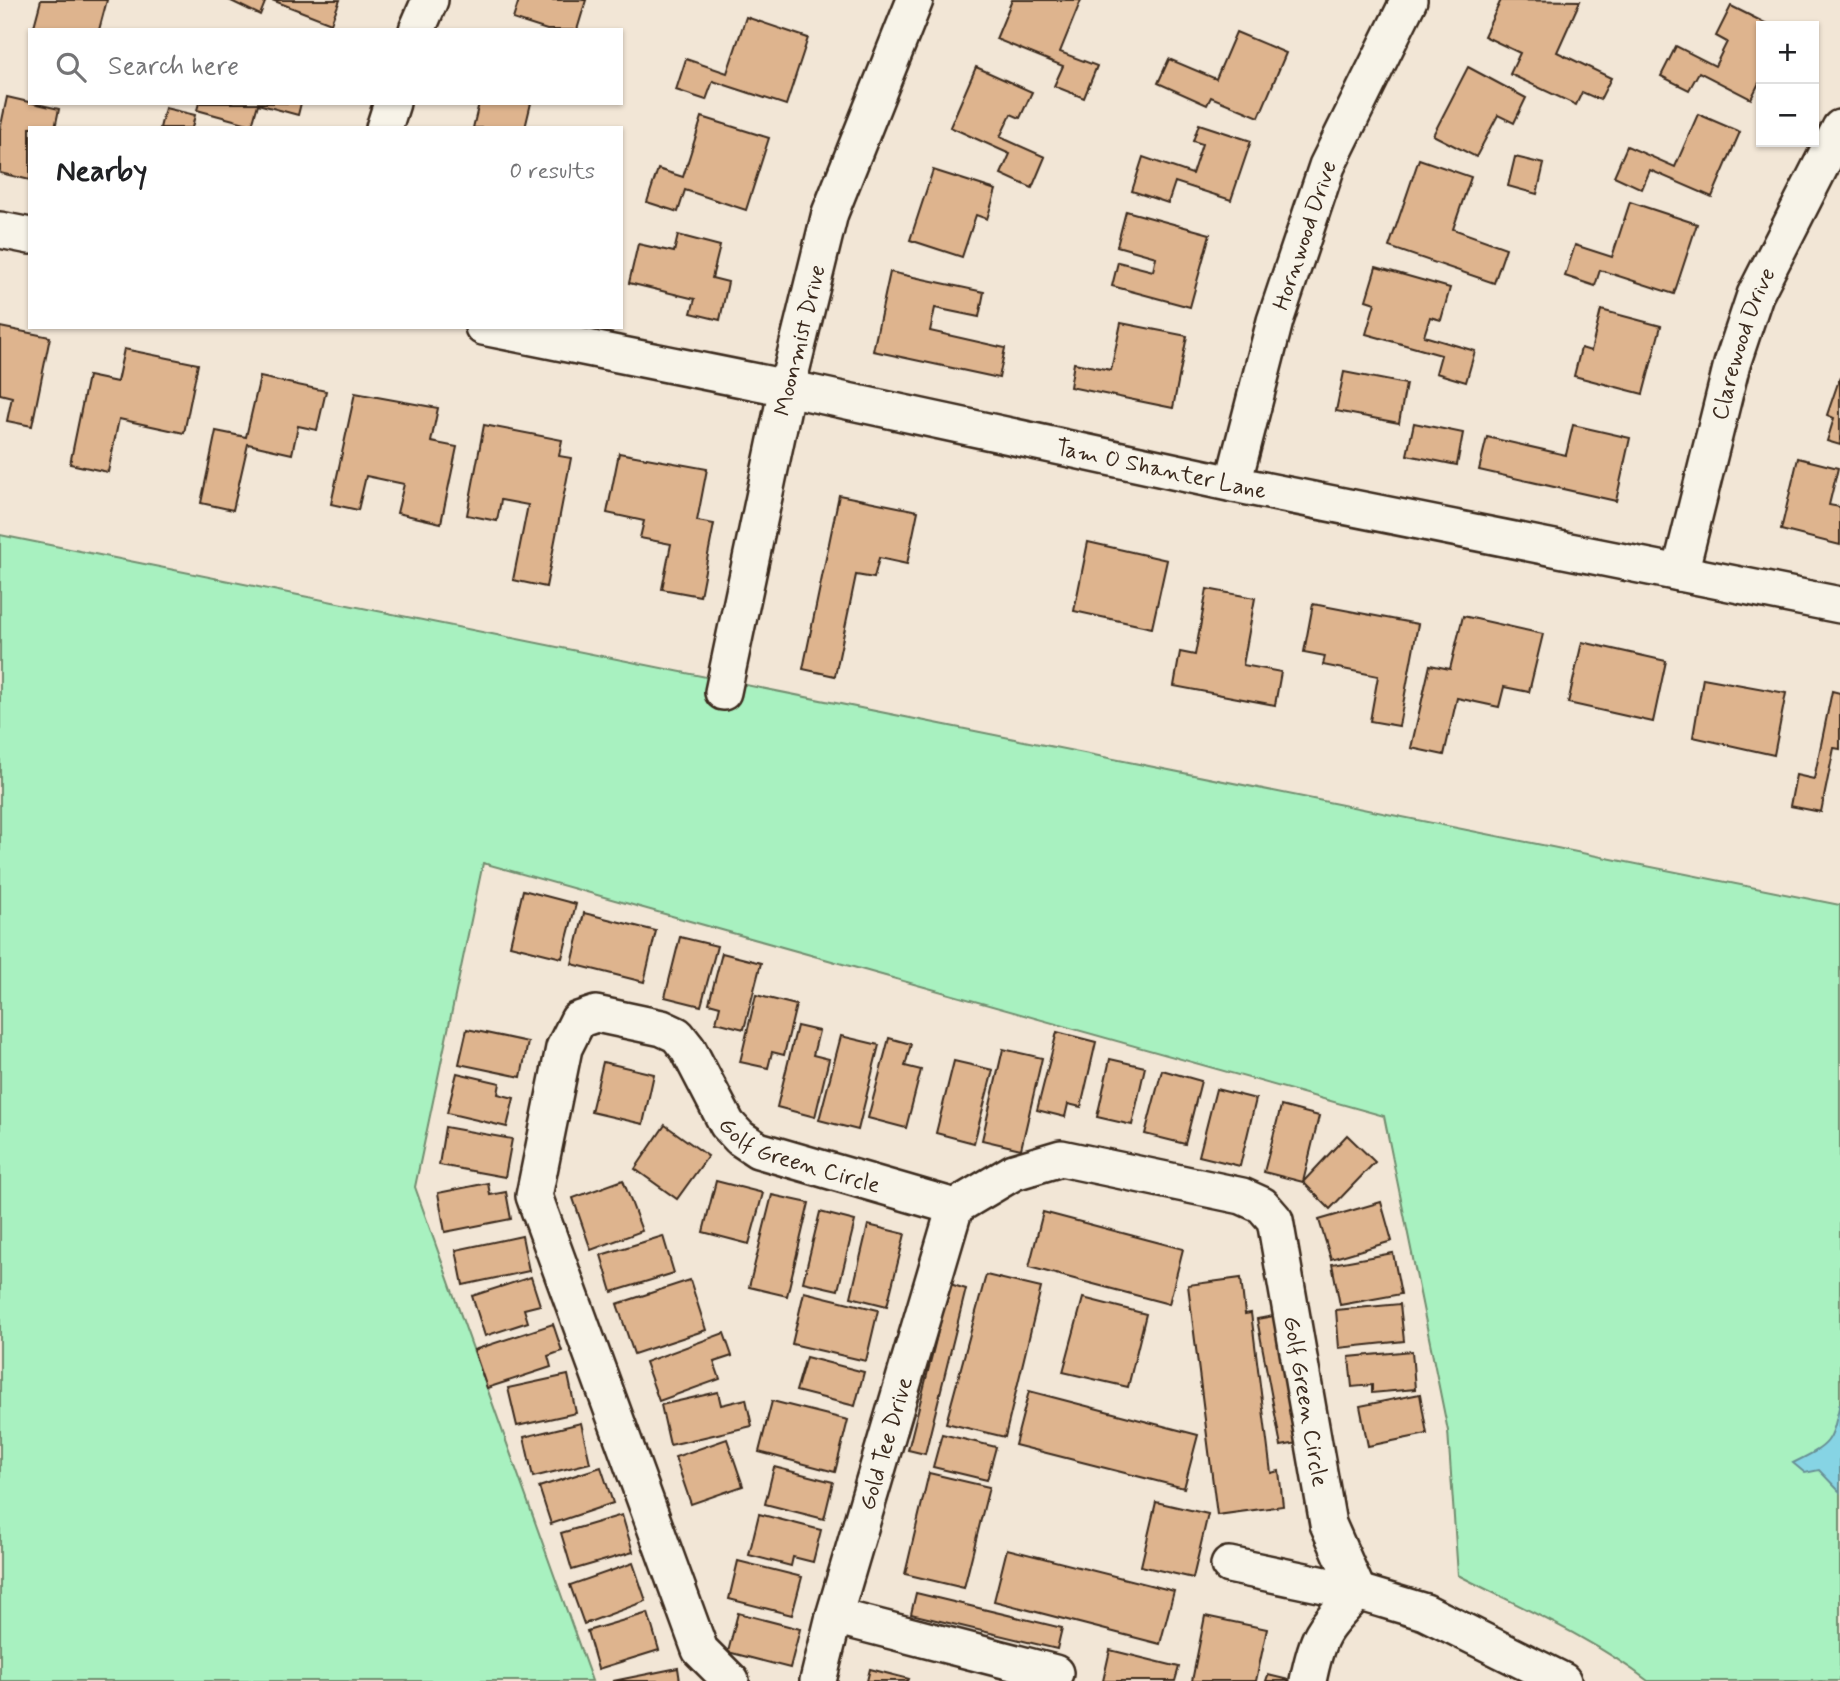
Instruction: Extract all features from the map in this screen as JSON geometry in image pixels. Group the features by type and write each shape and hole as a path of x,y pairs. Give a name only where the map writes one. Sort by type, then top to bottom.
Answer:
{"street":[{"path":"417,28 430,0"},
{"name":"Moonmist Drive","path":"723,692 787,388 831,213 915,0"},
{"name":"Hornwood Drive","path":"1233,484 1275,321 1327,166 1409,0"},
{"path":"385,126 391,105"},
{"name":"Clarewood Drive","path":"1680,573 1732,364 1755,295 1840,128"},
{"path":"0,230 28,236"},
{"name":"Tam O Shanter Lane","path":"493,329 787,388 1233,484 1840,605"},
{"name":"Golf Green Circle","path":"730,1681 700,1650 534,1196 564,1048 578,1020 596,1014 662,1028 677,1035 688,1049 727,1124 740,1139 758,1150 955,1207 1014,1172 1061,1158 1242,1196 1262,1205 1275,1220 1328,1524 1358,1592"},
{"name":"Gold Tee Drive","path":"818,1681 834,1616 955,1207"},
{"path":"1229,1564 1358,1592 1425,1612 1563,1681"},
{"path":"1308,1681 1316,1643 1324,1628 1358,1592"},
{"path":"834,1616 1055,1673"}],"green space":[{"path":"0,535 1840,905 1840,1681 1648,1681 1580,1637 1458,1575 1448,1431 1384,1116 483,863 415,1187 592,1681 0,1681"}],"water":[{"path":"1840,1403 1840,1492 1819,1470 1805,1473 1793,1463 1827,1441"}],"building":[{"path":"41,0 107,0 100,28 34,28"},
{"path":"229,0 266,0 260,15"},
{"path":"272,0 340,0 331,23"},
{"path":"519,0 586,0 578,28 541,28 513,19"},
{"path":"1012,0 1081,0 1060,52 1097,66 1084,98 1054,86 1063,66 996,39"},
{"path":"1501,0 1580,1 1557,52 1611,78 1600,100 1582,92 1576,105 1510,74 1520,53 1484,36"},
{"path":"1731,6 1761,21 1756,21 1756,89 1751,99 1699,72 1689,90 1661,76 1676,46 1715,66 1727,42 1716,36"},
{"path":"746,17 808,38 786,105 713,81 706,100 676,90 686,59 727,73"},
{"path":"1236,32 1286,53 1259,117 1211,97 1207,105 1158,83 1169,59 1216,79"},
{"path":"976,67 1032,92 1020,118 1011,114 1000,137 1045,157 1032,188 1001,174 1010,154 950,127"},
{"path":"1468,67 1526,98 1514,123 1498,115 1476,157 1433,135"},
{"path":"7,97 28,102 28,105 59,109 55,126 28,126 28,180 0,173 0,130"},
{"path":"198,105 258,105 252,125 197,110"},
{"path":"262,105 300,105 298,115"},
{"path":"479,105 531,105 525,126 473,126"},
{"path":"165,108 195,115 192,126 160,126"},
{"path":"1698,114 1740,132 1712,197 1650,170 1642,189 1614,176 1627,146 1675,167"},
{"path":"702,117 769,138 746,210 685,190 678,212 647,202 658,169 683,177"},
{"path":"1199,124 1251,141 1231,200 1175,182 1168,203 1132,191 1143,157 1192,174 1202,144 1193,141"},
{"path":"1515,157 1544,164 1537,194 1508,186"},
{"path":"1419,159 1471,177 1453,229 1506,248 1494,283 1389,247"},
{"path":"933,170 996,190 987,219 976,215 962,257 910,240"},
{"path":"1630,202 1697,224 1674,294 1600,270 1595,286 1565,276 1575,245 1612,257"},
{"path":"1126,211 1210,234 1190,307 1112,286 1118,262 1153,271 1156,257 1117,246"},
{"path":"678,235 720,246 712,278 728,282 720,320 691,313 695,299 629,283 638,244 674,252"},
{"path":"1376,267 1450,288 1441,320 1430,317 1424,336 1475,351 1466,382 1436,373 1441,355 1366,334 1375,303 1366,300"},
{"path":"890,272 984,292 979,317 935,308 930,331 1005,348 999,378 873,351"},
{"path":"1601,310 1661,326 1643,394 1574,376 1581,348 1591,351"},
{"path":"1121,323 1187,336 1173,408 1070,387 1074,363 1111,370"},
{"path":"0,327 50,337 32,426 7,421 12,397 0,394"},
{"path":"124,349 198,364 184,433 119,419 108,472 70,464 88,376 117,382"},
{"path":"1344,372 1406,384 1399,423 1336,411"},
{"path":"260,377 326,391 317,430 298,426 292,454 248,444 233,510 201,503 216,431 246,437"},
{"path":"1840,377 1840,445 1827,441 1834,418 1827,415"},
{"path":"355,393 438,408 431,442 457,447 441,523 397,513 404,484 366,476 358,510 331,504"},
{"path":"1414,423 1463,433 1457,465 1407,455"},
{"path":"484,425 562,440 559,456 571,458 546,587 513,580 528,505 501,500 497,521 467,515"},
{"path":"1573,425 1630,438 1616,501 1479,470 1487,437 1566,455"},
{"path":"619,453 707,469 697,521 714,524 700,596 662,589 671,544 640,538 644,521 607,513"},
{"path":"1798,458 1838,468 1829,505 1840,507 1840,545 1781,530"},
{"path":"839,495 918,511 907,564 879,558 874,578 856,575 835,676 803,669"},
{"path":"1088,542 1167,560 1152,628 1074,611"},
{"path":"1207,589 1255,598 1243,665 1281,672 1275,705 1174,686 1180,652 1195,655"},
{"path":"1313,604 1418,624 1399,726 1370,721 1378,676 1323,665 1325,656 1304,652"},
{"path":"1463,616 1543,634 1529,692 1504,687 1499,707 1457,698 1444,755 1411,748 1430,665 1450,669"},
{"path":"1582,642 1666,661 1653,722 1568,703"},
{"path":"1703,678 1786,693 1774,755 1693,737"},
{"path":"1832,691 1840,693 1840,749 1834,748 1821,812 1790,806 1796,775 1814,779"},
{"path":"523,890 576,904 562,958 510,945"},
{"path":"584,913 656,931 644,982 572,964"},
{"path":"680,937 717,946 701,1006 665,997"},
{"path":"722,953 761,963 744,1029 716,1022 720,1006 709,1003"},
{"path":"756,995 796,1005 784,1055 772,1052 768,1068 740,1062"},
{"path":"797,1026 819,1031 813,1055 829,1059 815,1117 777,1107"},
{"path":"467,1029 528,1042 521,1077 459,1064"},
{"path":"1057,1032 1096,1042 1081,1107 1068,1104 1065,1117 1037,1110"},
{"path":"841,1036 879,1045 858,1130 819,1120"},
{"path":"889,1038 911,1044 905,1066 921,1070 906,1128 868,1118"},
{"path":"1003,1049 1042,1058 1021,1149 982,1140"},
{"path":"1110,1059 1145,1067 1132,1125 1097,1117"},
{"path":"954,1061 993,1070 974,1143 936,1133"},
{"path":"603,1062 654,1074 643,1124 591,1112"},
{"path":"1162,1070 1201,1081 1185,1144 1145,1134"},
{"path":"457,1073 500,1083 498,1094 514,1098 507,1127 447,1113"},
{"path":"1216,1089 1256,1099 1240,1166 1199,1156"},
{"path":"1281,1106 1319,1116 1303,1182 1264,1172"},
{"path":"665,1125 708,1156 677,1199 635,1169"},
{"path":"445,1127 512,1139 505,1177 439,1165"},
{"path":"1347,1135 1375,1162 1330,1209 1303,1182"},
{"path":"623,1180 642,1231 591,1250 573,1198"},
{"path":"716,1181 763,1193 749,1244 703,1232"},
{"path":"488,1183 490,1195 506,1192 511,1219 445,1232 438,1193"},
{"path":"772,1195 809,1203 787,1296 749,1287"},
{"path":"1381,1202 1392,1241 1331,1259 1319,1220"},
{"path":"820,1212 855,1221 838,1290 803,1282"},
{"path":"1043,1212 1183,1249 1169,1304 1029,1267"},
{"path":"868,1225 905,1234 887,1306 851,1297"},
{"path":"522,1236 529,1271 463,1285 456,1250"},
{"path":"663,1236 674,1273 612,1292 601,1255"},
{"path":"1393,1253 1401,1294 1340,1305 1332,1264"},
{"path":"986,1275 1041,1288 1005,1437 946,1423"},
{"path":"531,1277 540,1305 524,1309 528,1322 485,1336 472,1296"},
{"path":"1241,1278 1245,1314 1251,1313 1271,1473 1279,1471 1283,1506 1217,1515 1188,1285"},
{"path":"690,1280 706,1330 634,1354 617,1304"},
{"path":"950,1284 966,1289 925,1454 908,1450"},
{"path":"804,1292 878,1310 866,1361 792,1344"},
{"path":"1083,1298 1146,1314 1128,1387 1063,1372"},
{"path":"1400,1304 1404,1341 1339,1348 1336,1310"},
{"path":"1279,1315 1303,1442 1281,1446 1257,1319"},
{"path":"553,1324 562,1351 548,1356 551,1367 487,1388 474,1350"},
{"path":"724,1333 732,1356 714,1362 720,1379 659,1401 645,1362"},
{"path":"1412,1351 1415,1389 1372,1393 1372,1385 1352,1387 1349,1357"},
{"path":"806,1357 864,1372 855,1406 796,1391"},
{"path":"568,1375 576,1413 517,1426 508,1388"},
{"path":"1029,1391 1198,1435 1184,1488 1015,1445"},
{"path":"718,1392 721,1405 746,1399 752,1426 670,1445 661,1405"},
{"path":"1420,1394 1427,1434 1368,1446 1360,1406"},
{"path":"772,1401 848,1420 835,1472 759,1452"},
{"path":"581,1423 590,1463 533,1477 524,1437"},
{"path":"942,1434 996,1447 987,1480 933,1467"},
{"path":"727,1439 743,1486 691,1504 675,1457"},
{"path":"601,1467 613,1503 551,1524 539,1487"},
{"path":"774,1467 833,1482 824,1519 765,1504"},
{"path":"929,1473 989,1487 964,1588 905,1574"},
{"path":"1156,1502 1208,1514 1193,1578 1141,1566"},
{"path":"759,1514 821,1530 813,1562 793,1557 791,1566 749,1555"},
{"path":"622,1515 633,1552 572,1570 561,1533"},
{"path":"1007,1549 1174,1591 1160,1644 994,1601"},
{"path":"738,1561 802,1577 792,1615 729,1599"},
{"path":"633,1563 646,1601 584,1624 570,1585"},
{"path":"916,1593 1062,1628 1057,1649 911,1614"},
{"path":"648,1613 659,1650 598,1669 587,1631"},
{"path":"738,1613 800,1629 790,1668 728,1652"},
{"path":"1205,1616 1267,1629 1256,1681 1192,1681"},
{"path":"1110,1650 1179,1667 1175,1681 1103,1681"},
{"path":"678,1668 680,1681 613,1681"},
{"path":"870,1669 909,1679 867,1681"},
{"path":"1268,1675 1289,1680 1289,1681 1266,1681"}]}
